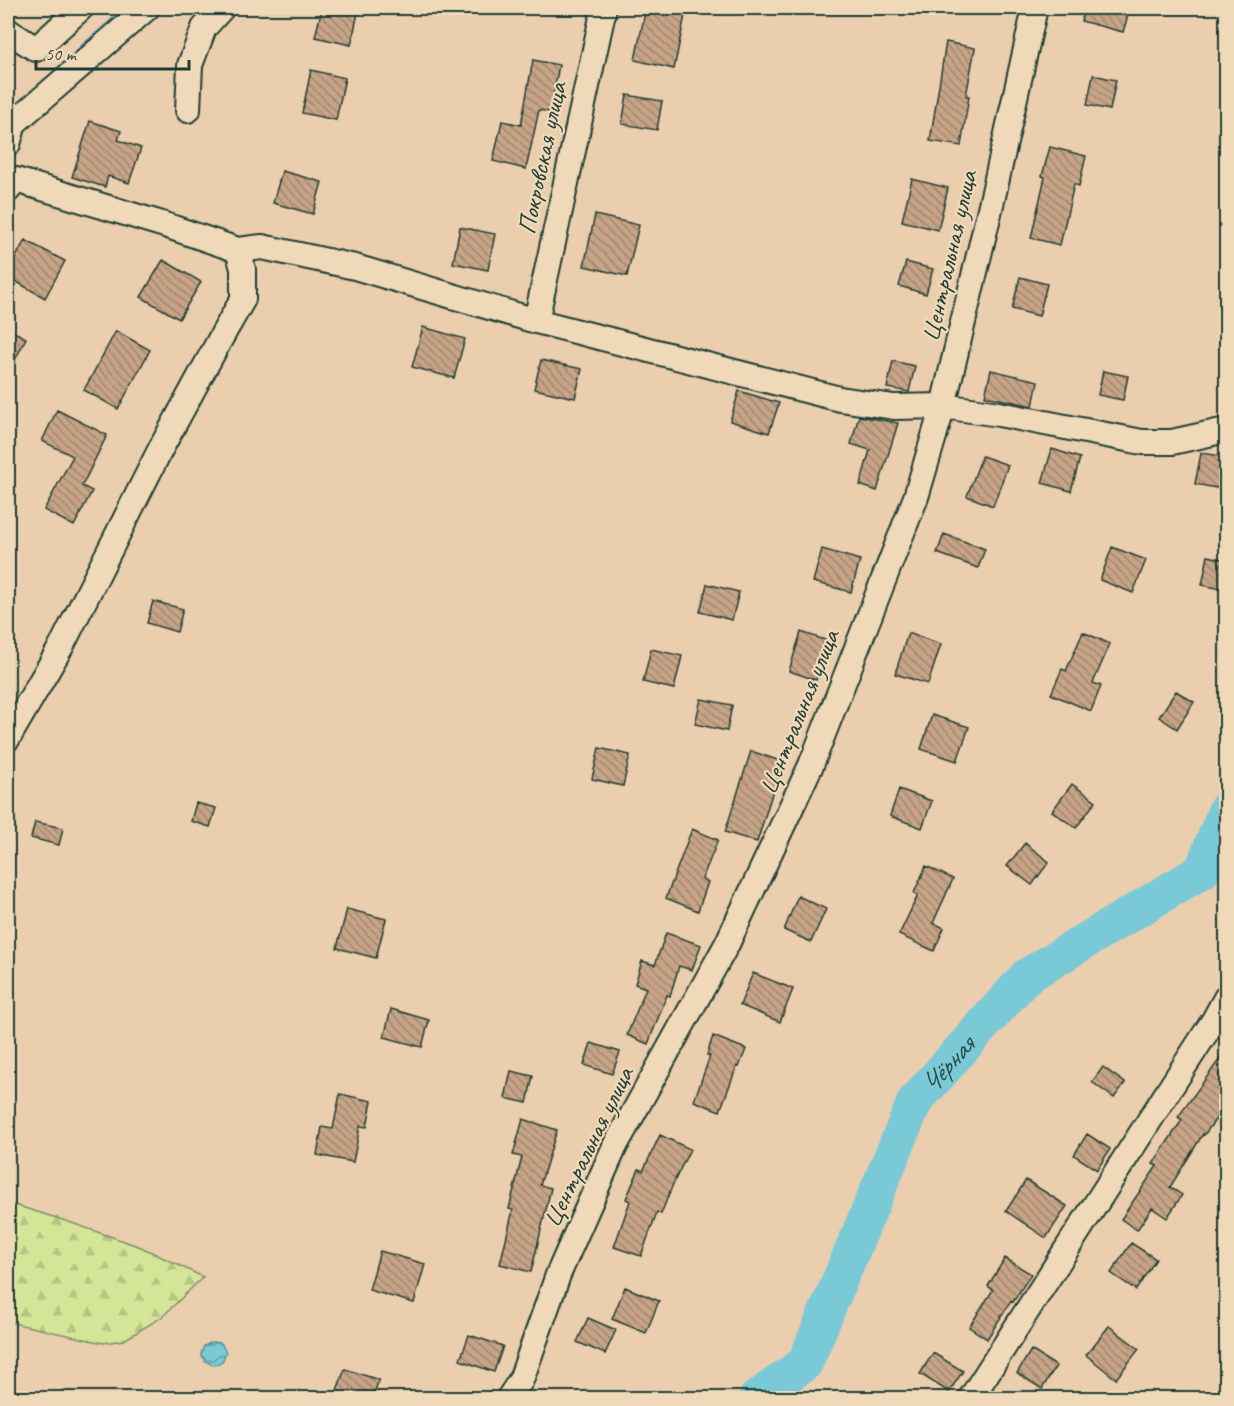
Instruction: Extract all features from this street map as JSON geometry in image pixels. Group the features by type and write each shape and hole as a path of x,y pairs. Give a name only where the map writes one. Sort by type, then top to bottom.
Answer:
{"street":[{"path":"8,31 36,49 81,8"},
{"path":"8,144 14,123 147,8"},
{"path":"188,110 190,65 204,28 222,8"},
{"name":"Покровская улица","path":"536,321 604,8"},
{"name":"Центральная улица","path":"509,1398 521,1380 558,1275 615,1146 727,944 811,765 916,497 943,406 1035,8"},
{"path":"8,154 12,185 165,225 238,250 262,247 355,267 536,321 840,399 894,407 943,406 999,414 1142,442 1172,442 1227,430"},
{"path":"8,738 62,645 160,450 243,299 243,269 238,250"},
{"path":"970,1398 1227,998"}],"green space":[{"path":"8,1203 141,1247 203,1277 162,1317 124,1340 103,1343 8,1322"}],"water":[{"path":"212,1342 221,1343 226,1352 222,1362 213,1365 205,1361 201,1354 204,1346"}],"building":[{"path":"322,8 359,8 351,45 315,37"},
{"path":"646,8 685,15 674,69 635,60"},
{"path":"1085,8 1130,8 1123,32 1081,21"},
{"path":"946,42 975,48 966,96 969,96 961,146 930,141"},
{"path":"533,60 559,65 550,112 539,110 526,169 493,161 502,121 521,125"},
{"path":"311,70 345,78 336,120 302,113"},
{"path":"1093,75 1116,80 1110,110 1087,105"},
{"path":"627,95 662,101 657,130 622,124"},
{"path":"90,121 121,131 118,140 141,148 129,183 108,176 105,187 72,177"},
{"path":"1050,147 1086,156 1079,186 1074,184 1060,245 1031,238 1045,177 1042,176"},
{"path":"282,171 322,182 313,214 273,203"},
{"path":"912,179 948,188 938,230 902,221"},
{"path":"595,215 639,225 627,276 584,266"},
{"path":"460,227 495,234 488,270 453,263"},
{"path":"25,240 65,261 45,298 8,277 8,272"},
{"path":"163,260 201,282 179,319 141,297"},
{"path":"906,262 933,269 926,294 899,286"},
{"path":"1020,277 1047,284 1039,316 1012,309"},
{"path":"423,327 465,339 454,378 412,367"},
{"path":"8,329 26,338 8,374"},
{"path":"116,331 150,350 118,409 84,390"},
{"path":"541,360 582,369 575,398 534,389"},
{"path":"893,361 915,366 909,392 887,388"},
{"path":"991,370 1038,381 1033,406 985,396"},
{"path":"1103,371 1128,376 1123,400 1098,395"},
{"path":"739,391 779,403 769,433 730,421"},
{"path":"57,410 107,435 82,486 92,491 74,526 44,510 73,456 42,441"},
{"path":"859,416 898,423 877,491 860,485 870,450 851,444"},
{"path":"1052,449 1080,458 1071,491 1042,483"},
{"path":"1201,453 1227,457 1227,490 1195,484"},
{"path":"982,456 1008,465 993,506 967,496"},
{"path":"944,534 985,549 978,568 937,553"},
{"path":"1112,547 1146,560 1133,593 1100,580"},
{"path":"822,549 860,560 851,592 813,582"},
{"path":"1208,556 1227,560 1227,590 1202,585"},
{"path":"707,584 739,592 732,620 700,612"},
{"path":"153,601 183,609 177,632 147,623"},
{"path":"801,632 828,641 816,680 789,671"},
{"path":"1083,632 1110,644 1093,683 1101,686 1091,711 1051,694 1062,669 1066,671"},
{"path":"908,633 941,644 928,684 895,674"},
{"path":"651,649 682,656 674,689 643,682"},
{"path":"1176,691 1194,702 1177,729 1159,717"},
{"path":"701,699 732,705 727,731 695,724"},
{"path":"932,715 969,727 957,761 921,749"},
{"path":"599,748 630,755 623,786 592,779"},
{"path":"751,751 786,763 778,785 775,784 757,842 725,832"},
{"path":"1072,784 1096,801 1076,828 1052,811"},
{"path":"899,789 932,801 922,828 890,816"},
{"path":"196,803 216,808 210,827 191,821"},
{"path":"35,822 63,828 59,845 31,838"},
{"path":"692,829 718,840 702,879 708,882 698,911 666,898"},
{"path":"1025,843 1049,862 1032,885 1007,866"},
{"path":"926,866 953,879 933,923 944,928 934,951 899,935 918,895 914,893"},
{"path":"798,896 826,909 811,942 784,930"},
{"path":"347,909 386,919 376,958 337,948"},
{"path":"666,933 701,945 692,970 679,966 670,996 667,995 648,1044 627,1035 646,988 635,984 642,961 655,965"},
{"path":"753,973 793,989 780,1022 740,1005"},
{"path":"391,1009 429,1020 422,1047 384,1037"},
{"path":"713,1036 746,1049 720,1111 694,1101 710,1056 707,1055"},
{"path":"591,1043 620,1052 612,1074 584,1065"},
{"path":"1227,1049 1227,1104 1203,1134 1170,1187 1182,1195 1167,1218 1152,1208 1137,1230 1121,1219 1157,1166 1153,1164 1182,1120 1178,1117"},
{"path":"1103,1067 1125,1083 1114,1098 1092,1082"},
{"path":"511,1071 533,1076 527,1103 505,1098"},
{"path":"340,1094 372,1101 367,1127 360,1126 353,1162 317,1155 322,1127 333,1129"},
{"path":"523,1119 557,1130 540,1185 551,1188 531,1272 500,1264 513,1210 509,1209 522,1157 513,1155"},
{"path":"1087,1134 1110,1149 1097,1170 1074,1155"},
{"path":"660,1135 690,1149 661,1214 657,1212 641,1256 614,1247 630,1201 626,1199 639,1169 643,1171"},
{"path":"1026,1180 1067,1206 1046,1238 1006,1211"},
{"path":"1131,1243 1156,1259 1136,1290 1111,1273"},
{"path":"380,1251 425,1264 414,1303 369,1290"},
{"path":"1005,1258 1031,1274 987,1339 969,1327 993,1290 988,1286"},
{"path":"625,1287 659,1301 646,1333 612,1319"},
{"path":"588,1318 616,1330 605,1354 577,1342"},
{"path":"1109,1326 1139,1349 1116,1379 1086,1355"},
{"path":"469,1335 503,1346 494,1372 460,1360"},
{"path":"1031,1350 1056,1366 1042,1389 1017,1373"},
{"path":"933,1353 963,1371 949,1392 920,1374"},
{"path":"345,1369 379,1380 372,1398 334,1398"}],"waterway":[{"path":"81,49 128,8"},
{"name":"Чёрная","path":"757,1398 805,1363 915,1101 1027,976 1202,871 1226,809"}]}
